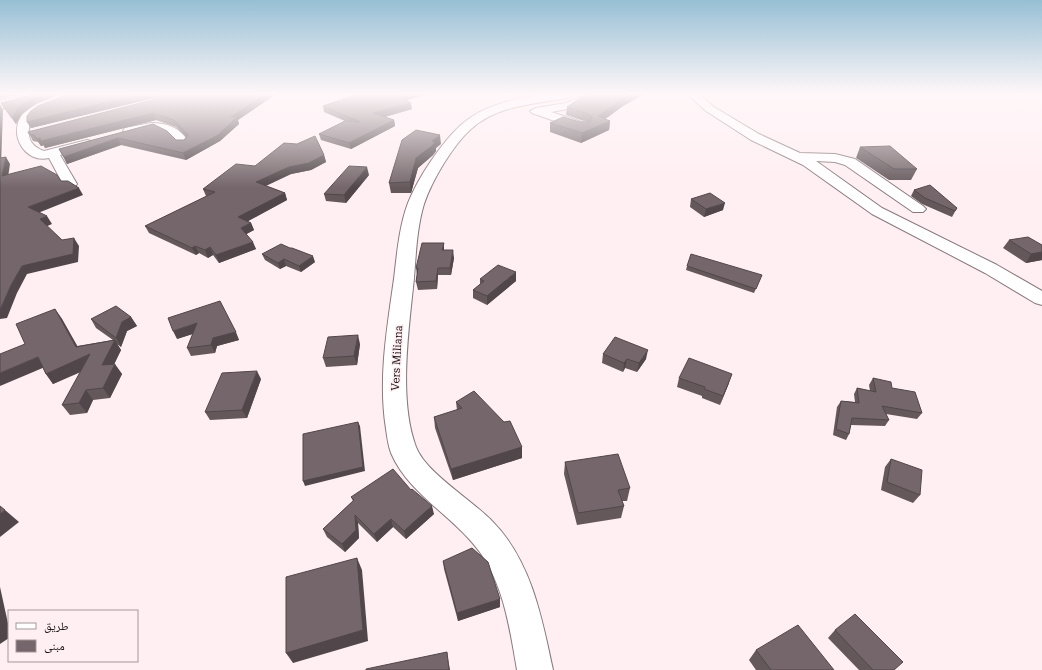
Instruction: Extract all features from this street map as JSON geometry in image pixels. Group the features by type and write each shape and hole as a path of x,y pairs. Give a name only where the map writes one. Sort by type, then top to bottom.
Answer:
{"main road":[{"name":"Vers Miliana","path":"468,125 458,133 417,202 406,264 395,359 395,415 404,452 423,479 483,533 506,565 524,611 535,670"}],"street":[{"path":"22,125 24,141 37,154 53,153 98,140"},
{"path":"736,125 808,162 877,211 990,269 1042,299"},
{"path":"121,134 151,126 162,126 180,136 183,142"},
{"path":"23,134 38,131"},
{"path":"53,153 70,184"},
{"path":"798,157 835,158 850,162 918,209"}],"building":[{"path":"54,125 104,125 41,141 40,138 37,139 34,135 29,134 28,132"},
{"path":"148,125 156,125 167,131 176,140 184,140 188,135 179,125 228,125 218,135 183,153 118,138 64,157 59,149"},
{"path":"336,125 384,125 349,143 319,134"},
{"path":"557,125 600,125 582,133"},
{"path":"416,130 440,135 432,141 435,142 432,146 416,158 410,182 389,183 402,140"},
{"path":"315,136 324,155 309,163 289,167 256,182 285,193 238,217 251,223 241,228 253,242 216,255 210,247 205,250 195,246 192,248 145,226 215,192 203,189 236,164 255,166 284,143 297,144"},
{"path":"890,146 917,169 894,169 860,147"},
{"path":"6,157 2,176 41,166 57,175 61,181 68,181 79,188 28,207 47,216 40,219 62,240 74,238 73,254 22,266 11,285 0,310 0,158"},
{"path":"349,166 367,167 344,195 324,194"},
{"path":"930,185 957,208 955,211 925,198 914,190"},
{"path":"710,193 725,203 706,209 691,199"},
{"path":"1028,237 1042,245 1042,252 1031,254 1009,240"},
{"path":"422,243 444,243 442,250 453,250 450,268 438,268 436,281 416,282 418,268 416,268"},
{"path":"281,244 313,256 299,266 284,259 278,263 262,254"},
{"path":"691,254 762,275 756,289 687,266"},
{"path":"498,265 516,272 487,296 473,290 484,281 480,279"},
{"path":"220,301 236,332 213,338 211,345 187,348 197,323 173,331 168,318"},
{"path":"116,306 131,317 122,322 116,338 91,319"},
{"path":"55,309 76,347 115,340 102,365 115,364 103,388 86,390 79,403 62,405 90,354 46,374 38,357 0,373 0,354 25,344 16,324"},
{"path":"358,335 354,356 323,358 328,337"},
{"path":"615,337 648,350 639,363 627,359 624,363 603,354"},
{"path":"689,358 732,374 723,396 704,389 705,387 679,378"},
{"path":"257,371 242,410 205,412 222,373"},
{"path":"873,378 891,382 892,388 915,392 922,413 882,406 889,420 852,418 849,434 836,429 841,401 859,403 857,388 876,392"},
{"path":"474,391 504,422 510,421 522,447 451,469 434,417 462,408 456,402"},
{"path":"358,422 363,467 303,481 303,434"},
{"path":"618,454 630,488 618,490 624,506 578,513 565,462"},
{"path":"891,459 922,470 920,495 887,482"},
{"path":"393,469 411,490 412,489 432,506 404,531 391,519 374,534 355,515 356,530 342,544 323,529 354,500 351,497"},
{"path":"0,506 5,510 0,514"},
{"path":"472,548 488,562 500,599 457,613 443,561"},
{"path":"357,558 363,630 286,653 286,577"},
{"path":"855,614 903,662 894,670 873,670 835,630"},
{"path":"798,625 834,670 771,670 756,650"},
{"path":"447,652 449,670 366,670 366,669"}]}
